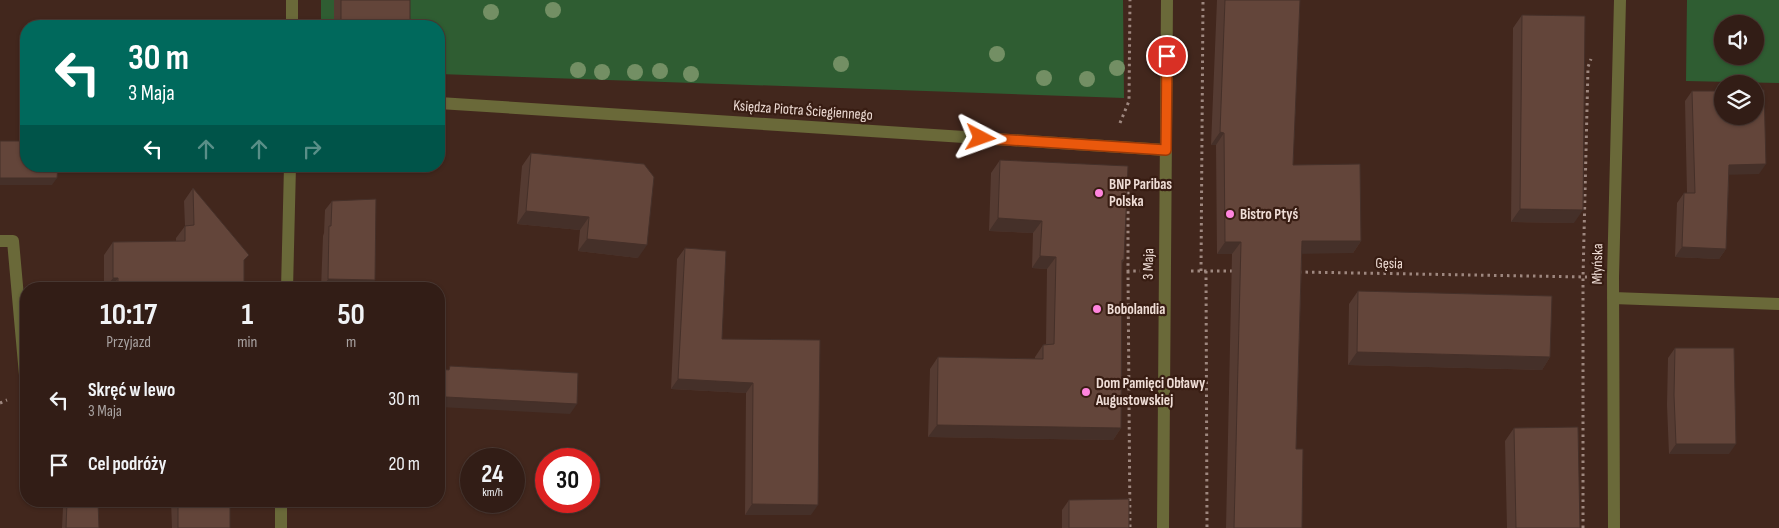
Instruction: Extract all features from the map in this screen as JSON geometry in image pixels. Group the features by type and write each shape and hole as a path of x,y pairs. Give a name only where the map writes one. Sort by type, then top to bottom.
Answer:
{"street":[{"path":"292,0 292,20"},
{"name":"3 Maja","path":"1163,528 1167,0"},
{"name":"Młyńska","path":"1614,528 1613,277 1620,0"},
{"name":"Księdza Piotra Ściegiennego","path":"445,102 1166,150"},
{"path":"287,282 290,172"},
{"path":"0,241 13,241 20,319"},
{"path":"1613,298 1779,304"},
{"path":"280,528 281,507"}],"path":[{"path":"1200,271 1203,0"},
{"path":"1164,270 1235,271"},
{"path":"1128,271 1130,528"},
{"path":"1206,271 1207,528"},
{"name":"Gęsia","path":"1295,272 1613,277"},
{"path":"1583,277 1584,528"}],"green space":[{"path":"321,0 1123,0 1124,98 445,74 445,20 321,20"},
{"path":"1687,0 1779,0 1779,83 1764,83 1764,75 1714,75 1714,82 1686,81"}],"building":[{"path":"341,0 410,0 410,20 341,20"},
{"path":"1225,0 1300,0 1293,165 1360,164 1361,241 1302,241 1296,449 1303,449 1302,528 1234,528 1241,242 1225,242 1224,133 1220,132"},
{"path":"1522,15 1585,16 1583,210 1520,209"},
{"path":"1764,90 1766,164 1729,165 1726,249 1682,247 1684,193 1695,193 1692,91 1714,91 1714,125 1764,125"},
{"path":"0,141 20,141 20,172 58,172 57,178 0,178"},
{"path":"531,153 644,164 654,177 647,245 587,239 589,217 526,211"},
{"path":"1000,160 1128,166 1124,260 1122,260 1121,428 937,425 938,357 1043,359 1043,345 1054,344 1056,257 1040,256 1042,221 998,218"},
{"path":"193,188 249,255 244,260 244,282 118,282 118,278 113,278 113,242 185,241 185,226 194,225"},
{"path":"376,199 375,280 328,279 329,226 331,226 332,201"},
{"path":"685,248 726,251 722,339 820,340 818,505 752,504 753,383 678,379"},
{"path":"1358,291 1552,296 1550,357 1357,352"},
{"path":"1675,348 1734,348 1736,444 1676,444"},
{"path":"450,366 578,373 577,404 446,397 445,408 445,370 449,370"},
{"path":"1578,427 1580,528 1516,528 1514,428"},
{"path":"1129,499 1129,528 1069,528 1069,500"},
{"path":"67,507 98,507 99,528 66,528"},
{"path":"178,507 230,507 230,528 178,528"}],"place":[{"name":"BNP Paribas Polska","path":"1099,193"},
{"name":"Bistro Ptyś","path":"1230,214"},
{"name":"Bobolandia","path":"1097,309"},
{"name":"Dom Pamięci Obławy Augustowskiej","path":"1086,392"}],"route":[{"path":"981,138 1166,150 1167,56"}]}
